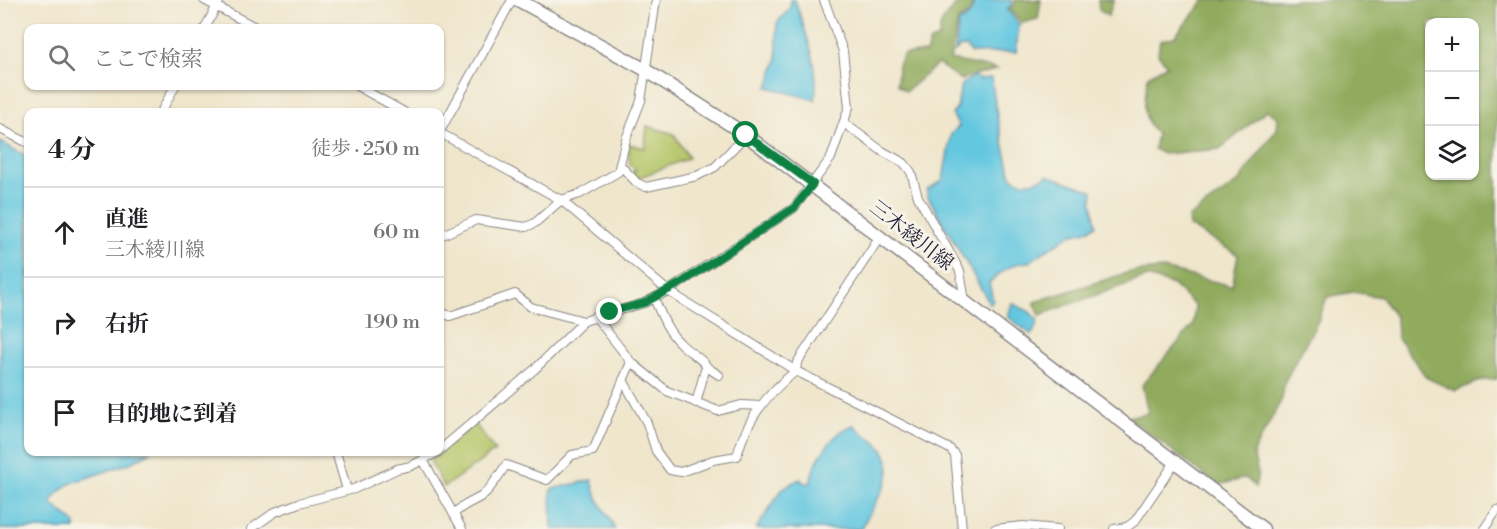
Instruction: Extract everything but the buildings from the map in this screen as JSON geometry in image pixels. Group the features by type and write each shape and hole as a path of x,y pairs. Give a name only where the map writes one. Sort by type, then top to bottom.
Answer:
{"main road":[{"name":"三木綾川線","path":"518,0 644,69 746,135 1263,529"}],"street":[{"path":"204,0 218,3 251,24"},
{"path":"444,125 512,0"},
{"path":"444,234 476,220 526,227 535,223 561,200 580,194 609,179 621,166 626,139 641,101 656,0"},
{"path":"444,447 535,369 584,321 644,303 668,291 794,208 831,158 849,107 843,51 824,0"},
{"path":"207,24 218,3"},
{"path":"163,108 173,90"},
{"path":"364,90 397,108"},
{"path":"844,123 882,151 904,163 911,172 918,197 960,272 965,302"},
{"path":"0,129 24,141"},
{"path":"444,134 561,200 668,291 796,371 950,449 955,455 962,529"},
{"path":"621,166 637,183 646,187 697,176 715,167 746,135"},
{"path":"623,380 647,423 656,451 670,470 674,472 693,469 713,460 737,456 743,432 780,383 796,371 797,363 880,237"},
{"path":"444,314 450,316 515,294 531,307 584,321"},
{"path":"654,298 667,327 680,344 702,359 708,368 719,375"},
{"path":"596,316 631,362 667,391 718,411 741,405 761,406"},
{"path":"454,514 462,505 482,496 506,465 547,480 572,455 593,451 631,362"},
{"path":"696,403 700,393 702,374 708,368"},
{"path":"337,456 347,490"},
{"path":"251,529 275,512 299,502 347,490 430,456"},
{"path":"423,460 462,529"},
{"path":"1114,529 1127,527 1135,521 1175,462"},
{"path":"1484,529 1497,510"},
{"path":"995,529 1023,526 1058,529"}],"green space":[{"path":"960,0 974,0 970,13 958,21 950,60 997,69 961,80 938,64 906,91 897,85 898,65 904,54 926,53 930,41 939,38 943,21"},
{"path":"1014,0 1041,0 1038,19 1022,23 1009,9 1015,4"},
{"path":"1098,0 1114,0 1108,16 1099,10"},
{"path":"1205,0 1497,0 1497,379 1483,380 1455,391 1427,378 1397,337 1396,318 1381,297 1353,292 1327,297 1318,321 1285,381 1282,399 1253,453 1258,474 1255,487 1246,478 1218,485 1127,417 1148,413 1142,385 1193,325 1195,306 1173,285 1147,277 1040,315 1034,302 1130,272 1163,269 1232,286 1238,255 1189,226 1188,218 1238,182 1277,129 1278,118 1267,110 1220,149 1164,154 1154,149 1157,134 1145,114 1145,100 1148,76 1167,65 1158,54 1160,40 1174,37"},
{"path":"647,126 674,134 689,158 635,179 632,172 636,170 630,165 628,144 645,148"},
{"path":"475,424 495,451 444,487 430,461 436,456 444,456 444,449"}],"water":[{"path":"790,0 795,0 814,61 815,100 768,87 777,60 777,23 790,8"},
{"path":"975,0 1011,0 1012,4 1007,9 1019,24 1016,52 971,53 966,47 960,47 955,52 959,22 969,16"},
{"path":"974,76 978,79 991,78 1011,176 1020,181 1029,182 1047,175 1093,191 1092,201 1096,225 1086,231 1070,235 1029,262 1018,263 1002,272 989,283 993,300 990,304 927,195 927,190 943,180 951,134 959,126 952,114 957,108 961,85"},
{"path":"0,142 24,155 24,456 143,456 130,463 69,484 54,497 52,504 75,523 75,529 0,529"},
{"path":"1012,303 1030,312 1038,321 1032,335 1008,317"},
{"path":"854,425 883,450 889,471 883,491 862,529 756,529 783,488 800,479 804,483 811,483 815,466 825,448 839,433"},
{"path":"592,480 598,500 615,529 552,529 551,489"}],"route":[{"path":"610,312 644,303 681,283 794,208 813,184 746,135"}]}
